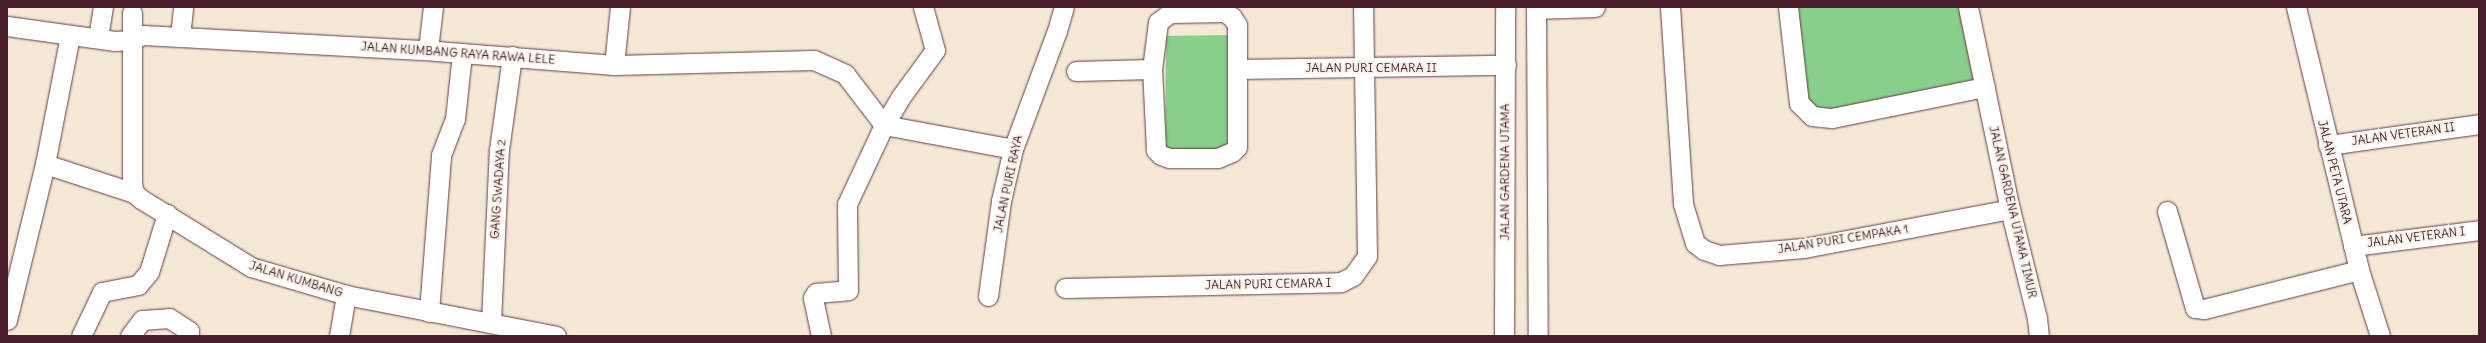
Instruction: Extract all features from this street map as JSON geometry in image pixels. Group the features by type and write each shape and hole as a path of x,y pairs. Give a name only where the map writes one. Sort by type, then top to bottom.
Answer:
{"street":[{"path":"98,38 103,7"},
{"path":"180,37 183,7"},
{"path":"428,50 433,7"},
{"path":"614,65 620,7"},
{"path":"821,336 813,298 816,293 848,290 847,204 884,125 900,98 935,50 923,7"},
{"name":"JALAN PURI RAYA","path":"988,296 1001,201 1013,148 1057,31 1064,7"},
{"name":"JALAN PURI CEMARA I","path":"1065,288 1341,282 1353,276 1367,256 1363,7"},
{"name":"JALAN GARDENA UTAMA","path":"1504,336 1505,7"},
{"path":"1538,336 1536,8 1595,7"},
{"name":"JALAN PURI CEMPAKA 1","path":"1670,7 1683,204 1695,243 1704,250 1719,255 1804,248 2010,209"},
{"path":"1788,7 1799,103 1812,116 1832,118 1985,87"},
{"name":"JALAN GARDENA UTAMA TIMUR","path":"1968,7 2010,209 2037,318 2039,336"},
{"name":"JALAN PETA UTARA","path":"2296,7 2359,270 2380,336"},
{"path":"1224,12 1232,17 1237,25 1237,146 1232,152 1218,158 1169,158 1156,150 1152,69 1155,34 1158,22 1165,16 1170,13 1224,12"},
{"path":"132,13 132,184 134,193"},
{"name":"JALAN KUMBANG RAYA RAWA LELE","path":"7,26 98,38 131,40 143,34 428,50 614,65 814,60 845,74 884,125"},
{"path":"7,320 45,164 70,35"},
{"path":"429,312 441,155 455,119 462,53"},
{"name":"GANG SWADAYA 2","path":"491,323 499,150 512,56"},
{"name":"JALAN PURI CEMARA II","path":"1237,69 1506,65"},
{"path":"1076,71 1152,69"},
{"name":"JALAN VETERAN II","path":"2328,145 2479,124"},
{"path":"884,125 1013,148"},
{"name":"JALAN KUMBANG","path":"45,164 134,193 251,267 346,295 556,336"},
{"path":"2168,211 2195,308 2204,310 2359,270"},
{"path":"81,336 102,292 138,285 148,272 168,214"},
{"name":"JALAN VETERAN I","path":"2353,246 2479,230"},
{"path":"339,336 346,295"},
{"path":"130,336 142,320 169,318 189,331 188,336"}],"green space":[{"path":"1798,7 1965,7 1980,84 1824,112 1808,102"},
{"path":"1231,35 1230,155 1165,156 1166,36"}]}
